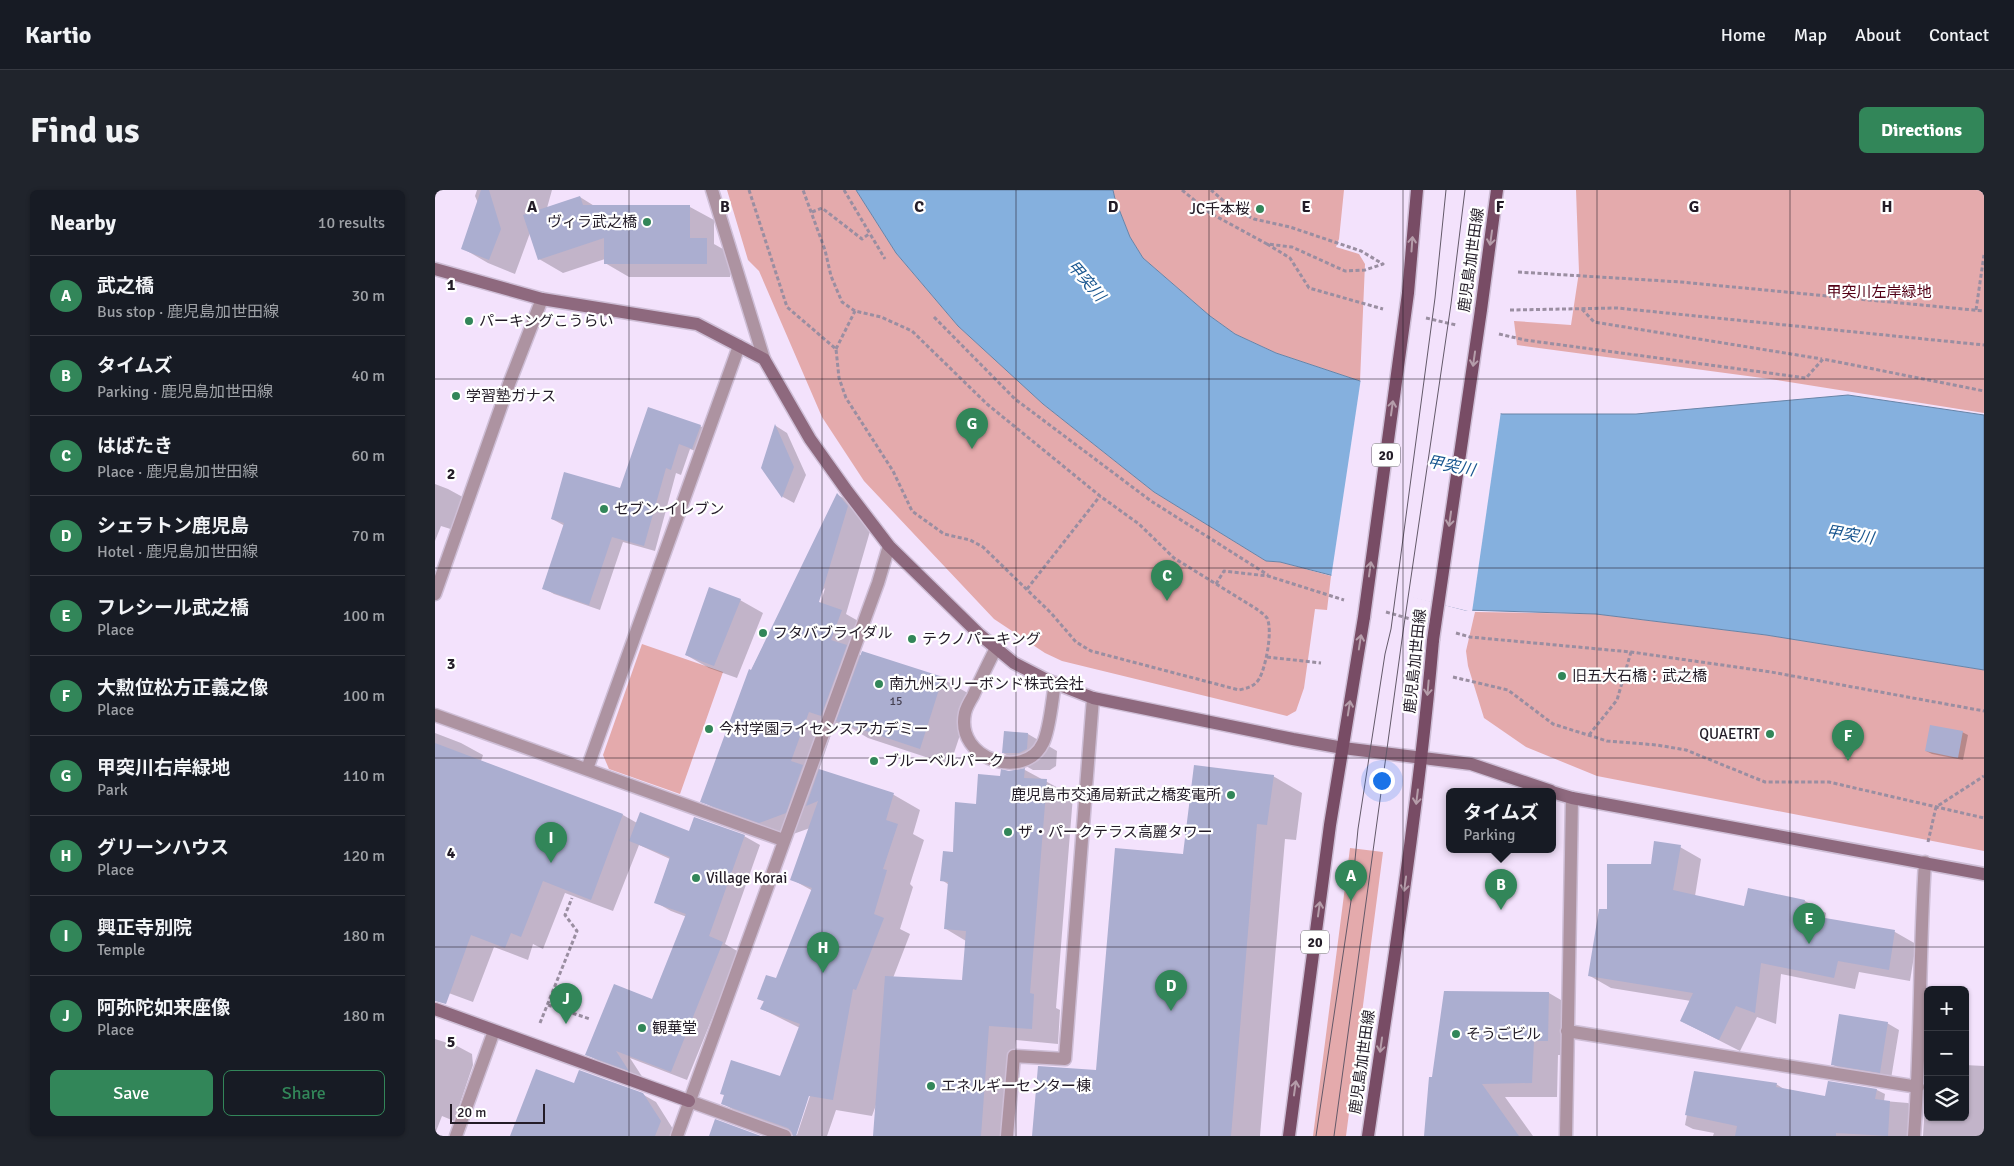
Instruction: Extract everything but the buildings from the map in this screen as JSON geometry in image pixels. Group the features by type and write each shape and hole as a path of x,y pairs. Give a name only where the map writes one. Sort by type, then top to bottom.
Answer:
{"main road":[{"name":"20","path":"1289,1136 1329,832 1364,617 1408,293 1417,190"},
{"name":"鹿児島加世田線","path":"1368,1136 1422,758 1433,640 1497,190"}],"street":[{"path":"712,190 764,359 810,439 889,546 1013,663 1093,698 1343,748 1471,764 1543,788"},
{"path":"435,269 543,299 697,324 764,359"},
{"path":"435,594 509,384 543,299"},
{"path":"587,769 739,346"},
{"path":"677,1136 889,546"},
{"path":"996,648 965,713 965,730 973,747 980,754 994,761 1014,763 1034,754 1043,744 1055,683"},
{"path":"1007,1136 1013,1056 1065,1059 1093,698"},
{"path":"435,715 783,840"},
{"path":"1556,792 1572,798 1984,874"},
{"path":"1566,1136 1572,798"},
{"path":"1914,1136 1918,1087 1922,907 1925,862"},
{"path":"435,1009 785,1136"},
{"path":"456,1136 494,1031"},
{"path":"1567,1031 1918,1087"}],"path":[{"path":"749,190 787,307 836,349"},
{"path":"803,190 825,250 831,276 842,302 855,312 881,317 912,331 987,404 1100,496 1139,524 1175,558 1266,616 1269,627 1267,657 1259,679 1251,687 1239,690 1091,651 1077,642 1027,589 983,547 970,540 944,534 912,511 893,470 846,398 839,378 836,349 855,312"},
{"path":"844,190 885,260"},
{"path":"1182,190 1210,213 1289,258 1309,288 1386,310"},
{"path":"1211,190 1232,208 1253,219 1290,228 1361,251 1383,264 1365,270 1345,270 1326,264 1292,247 1267,244"},
{"path":"812,212 823,208 862,239 869,234"},
{"path":"1976,310 1984,255"},
{"path":"1518,272 1681,282 1984,311"},
{"path":"1582,309 1594,322 1823,359 1984,392"},
{"path":"1510,310 1627,309 1984,345"},
{"path":"934,317 1015,399 1151,501 1268,576"},
{"path":"1423,318 1460,326"},
{"path":"1497,334 1525,340 1805,378 1823,359"},
{"path":"1027,589 1100,496"},
{"path":"1216,584 1224,571 1268,576 1351,602"},
{"path":"1379,610 1415,621"},
{"path":"1452,632 1470,637 1631,652 1771,672 1984,711"},
{"path":"1589,735 1617,700 1631,652"},
{"path":"1267,657 1321,663"},
{"path":"1453,677 1508,690 1553,724 1607,741 1657,745 1686,750 1765,782 1829,782 1984,818"},
{"path":"1928,841 1936,807 1984,776"},
{"path":"532,1044 577,931 565,915 572,898"},
{"path":"548,1004 590,1019"}],"green space":[{"path":"727,190 856,190 896,253 958,326 1043,404 1154,492 1266,561 1280,562 1331,576 1327,610 1315,609 1304,688 1296,711 1287,716 1062,661 1045,653 994,619 864,481 822,417 759,271 748,260"},
{"path":"1113,190 1344,190 1339,239 1336,247 1359,254 1365,264 1360,381 1276,353 1235,334 1210,316 1143,258 1130,237"},
{"name":"甲突川左岸緑地","path":"1576,190 1984,190 1984,413 1770,379 1517,345 1514,321 1571,325 1579,272"},
{"path":"1475,612 1596,614 1766,635 1984,670 1984,851 1597,776 1526,747 1484,718 1468,666 1466,651"},
{"path":"642,644 723,672 680,794 609,769 603,755"},
{"path":"1350,848 1383,852 1346,1136 1313,1136"}],"water":[{"name":"甲突川","path":"856,190 1113,190 1130,237 1143,258 1210,316 1235,334 1276,353 1360,381 1502,414 1636,414 1848,395 1984,415 1984,670 1766,635 1596,614 1465,610 1280,562 1266,561 1154,492 1043,404 958,326 896,253"}],"pier":[{"path":"1361,378 1501,411 1472,612 1331,578"}],"tram line":[{"path":"1316,1136 1351,901 1358,829 1385,654 1391,629 1435,298 1446,190"},
{"path":"1334,1136 1403,632 1451,304 1465,190"}],"place":[{"name":"JC千本桜","path":"1260,209"},
{"name":"ヴィラ武之橋","path":"647,222"},
{"name":"パーキングこうらい","path":"469,321"},
{"name":"学習塾ガナス","path":"456,396"},
{"name":"甲突川右岸緑地","path":"972,449"},
{"name":"セブン-イレブン","path":"604,509"},
{"name":"はばたき","path":"1167,601"},
{"name":"フタバブライダル","path":"763,633"},
{"name":"テクノパーキング","path":"912,639"},
{"name":"旧五大石橋：武之橋","path":"1562,676"},
{"name":"南九州スリーボンド株式会社","path":"879,684"},
{"name":"今村学園ライセンスアカデミー","path":"709,729"},
{"name":"QUAETRT","path":"1770,734"},
{"name":"ブルーベルパーク","path":"874,761"},
{"name":"大勲位松方正義之像","path":"1848,761"},
{"name":"鹿児島市交通局新武之橋変電所","path":"1231,795"},
{"name":"ザ・パークテラス高麗タワー","path":"1008,832"},
{"name":"興正寺別院","path":"551,863"},
{"name":"Village Korai","path":"696,878"},
{"name":"武之橋","path":"1351,901"},
{"name":"タイムズ","path":"1501,910"},
{"name":"フレシール武之橋","path":"1809,944"},
{"name":"グリーンハウス","path":"823,973"},
{"name":"シェラトン鹿児島","path":"1171,1011"},
{"name":"阿弥陀如来座像","path":"566,1024"},
{"name":"観華堂","path":"642,1028"},
{"name":"そうごビル","path":"1456,1034"},
{"name":"エネルギーセンター棟","path":"931,1086"}]}
